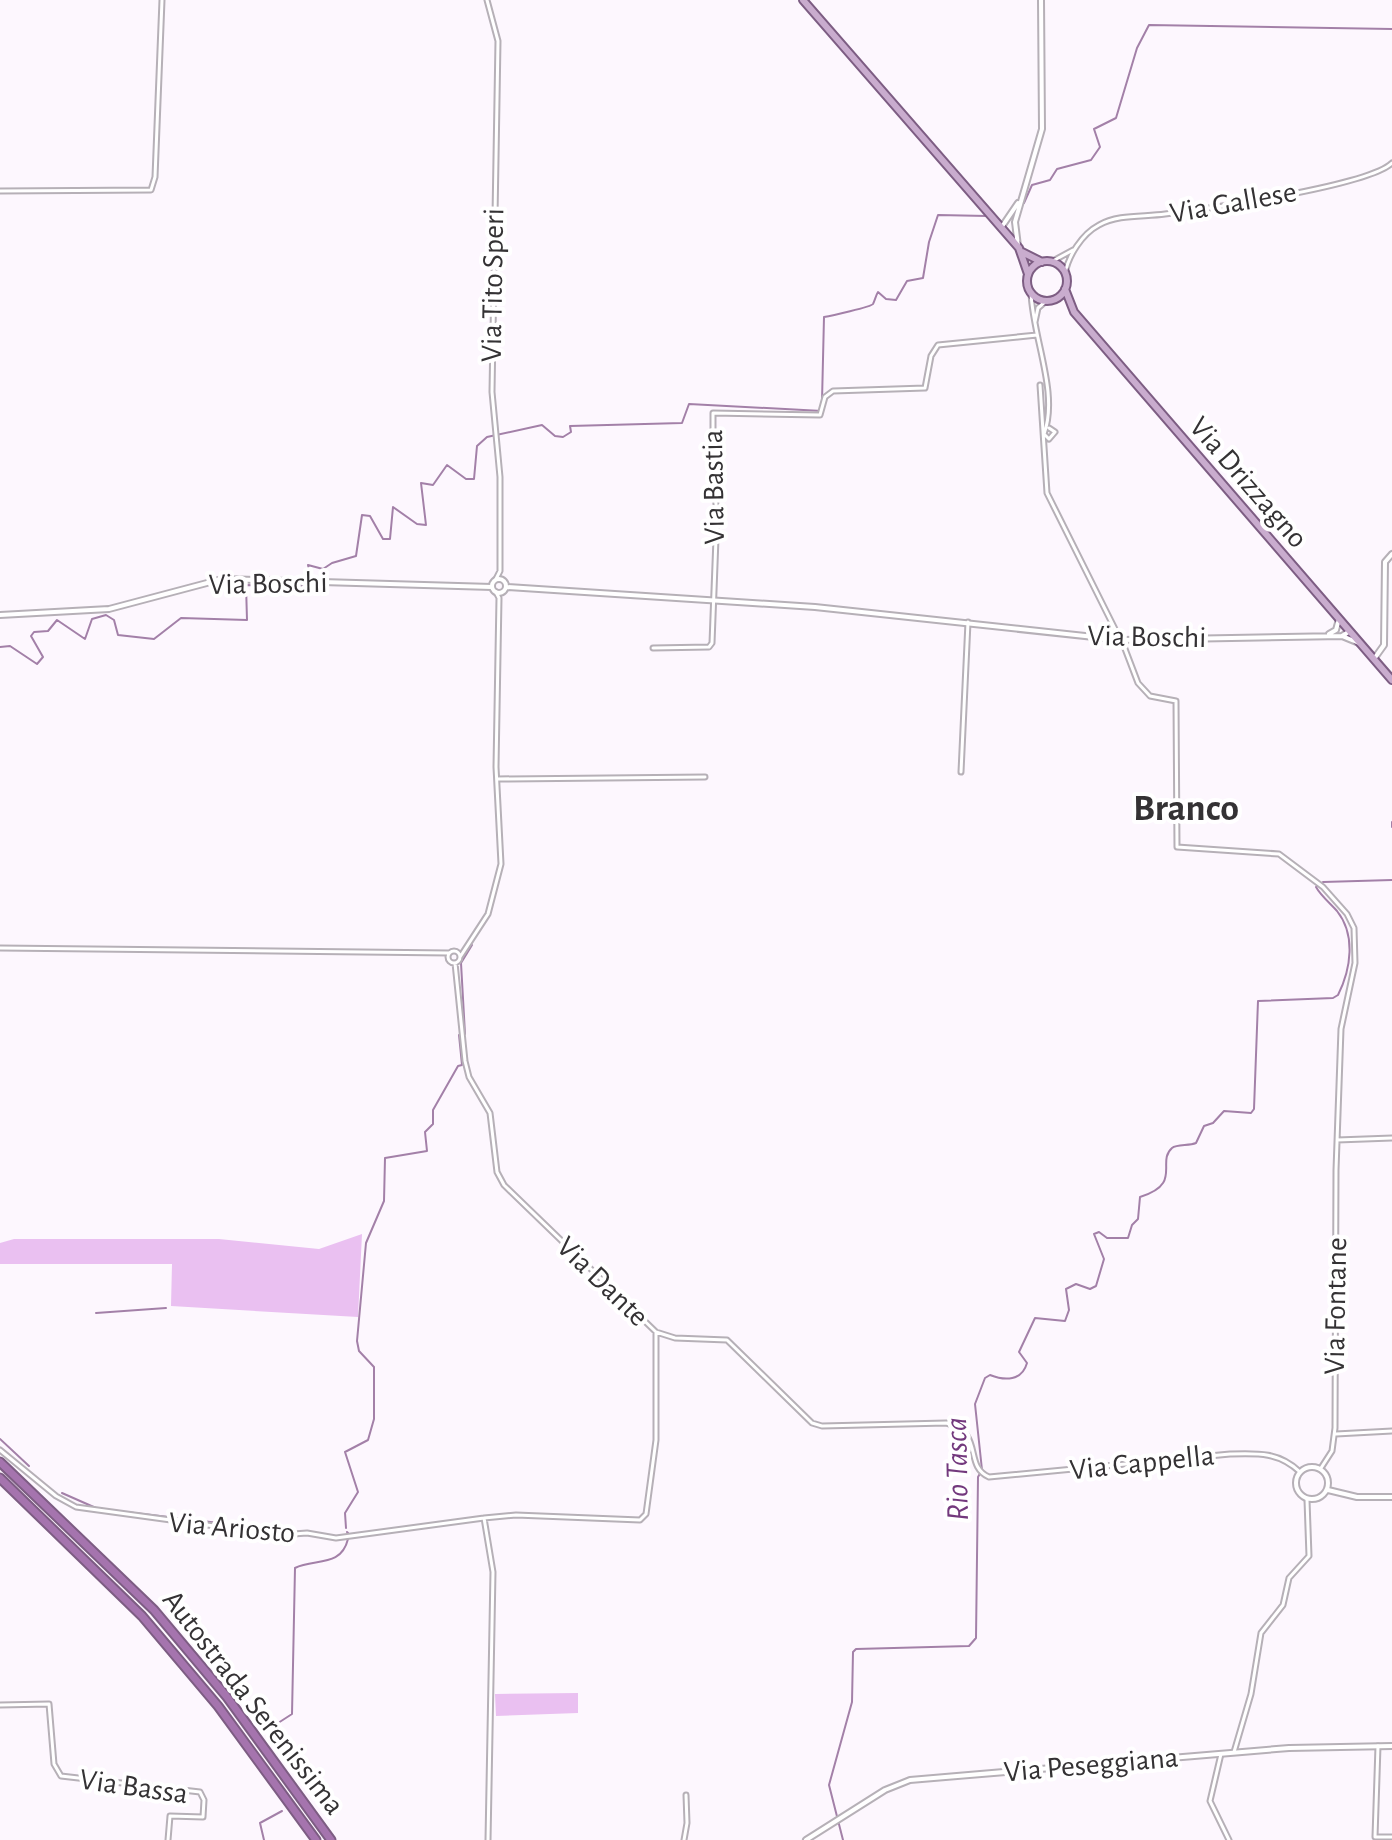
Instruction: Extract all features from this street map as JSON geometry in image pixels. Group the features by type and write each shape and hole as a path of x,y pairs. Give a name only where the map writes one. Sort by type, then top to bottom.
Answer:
{"highway":[{"name":"Autostrada Serenissima","path":"0,1462 154,1610 227,1697 331,1840"},
{"name":"Autostrada Serenissima","path":"0,1478 142,1616 218,1706 316,1840"}],"main road":[{"path":"803,0 1020,250 1042,262 1051,262 1065,274 1065,289 1049,300 1031,293 1020,250"},
{"path":"1028,274 1042,262"},
{"name":"Via Drizzagno","path":"1065,289 1074,312 1392,680"},
{"name":"Via Drizzagno","path":"1049,300 1074,312"}],"street":[{"path":"0,191 151,190 155,177 162,0"},
{"name":"Via Tito Speri","path":"487,0 498,41 493,220 495,434 501,489 500,571 503,579"},
{"path":"1020,250 1014,230 1019,201 1042,129 1041,0"},
{"name":"Via Gallese","path":"1051,262 1062,258 1087,233 1106,222 1203,209 1347,181 1374,175 1392,163"},
{"path":"1001,228 1008,213 1019,201"},
{"path":"989,214 1008,213"},
{"path":"1065,274 1078,244"},
{"path":"1031,293 1045,370 1049,428"},
{"path":"1035,326 1038,308 1049,300"},
{"name":"Via Bastia","path":"715,600 713,413 820,415 825,397 833,391 925,388 931,356 938,345 1037,335"},
{"path":"1040,385 1047,493 1115,629 1115,639"},
{"path":"1374,659 1384,645 1385,562 1392,554"},
{"name":"Via Tito Speri","path":"496,579 500,571"},
{"name":"Via Boschi","path":"0,615 109,609 222,579 492,587"},
{"path":"443,953 455,963 460,957 462,949 488,914 498,887 501,844 497,779 498,595 492,587 496,579 503,579 505,590"},
{"name":"Via Boschi","path":"498,595 505,590 715,600 968,622 1122,640 1327,635 1342,636 1360,643"},
{"path":"653,648 709,647 714,635 715,600"},
{"path":"1334,632 1339,618"},
{"path":"961,772 968,622"},
{"path":"1342,636 1350,631"},
{"name":"Via Boschi","path":"1327,635 1350,631"},
{"name":"Via Fontane","path":"1122,640 1138,683 1150,696 1176,701 1177,847 1273,852 1291,861 1323,887 1347,914 1354,928 1355,963 1344,1009 1337,1140 1334,1434 1332,1451 1321,1468"},
{"path":"497,779 705,777"},
{"path":"0,948 443,953 462,949"},
{"path":"452,952 460,957"},
{"path":"448,959 452,952"},
{"name":"Via Dante","path":"455,963 465,1061 469,1077 490,1113 497,1172 504,1185 656,1332 675,1338 727,1340 812,1423 822,1426 946,1423 958,1426 971,1440 981,1472"},
{"path":"1337,1140 1392,1138"},
{"name":"Via Ariosto","path":"0,1450 65,1502 111,1514 280,1535 307,1533 336,1538 516,1515 640,1520 646,1514 656,1440 656,1332"},
{"path":"1334,1434 1392,1431"},
{"name":"Via Cappella","path":"981,1472 1252,1453 1283,1459 1300,1472"},
{"path":"1234,1752 1251,1694 1261,1633 1283,1605 1289,1578 1309,1556 1307,1500 1298,1491 1300,1472 1311,1467 1321,1468 1327,1474 1327,1490 1323,1496 1307,1500"},
{"path":"1327,1490 1357,1497 1392,1497"},
{"path":"484,1518 493,1572 488,1840"},
{"name":"Via Bassa","path":"0,1705 49,1704 57,1774 200,1792 204,1800 203,1817 170,1816 168,1840"},
{"name":"Via Peseggiana","path":"806,1840 885,1790 910,1780 1322,1745 1392,1746"},
{"path":"1378,1746 1375,1837 1392,1837"},
{"path":"1222,1753 1210,1801 1229,1840"},
{"path":"684,1840 686,1795"}],"shaded area":[{"path":"362,1234 358,1317 171,1306 172,1264 0,1264 0,1243 14,1239 219,1239 319,1249"},
{"path":"578,1693 578,1713 496,1716 495,1694"}],"waterway":[{"path":"1024,203 1032,185 1050,180 1057,169 1091,160 1100,147 1094,129 1116,118 1137,48 1149,25 1392,29"},
{"path":"822,401 824,317 871,305 878,292 886,299 896,300 907,281 923,278 929,242 938,215 987,216"},
{"path":"0,647 10,646 37,664 43,657 31,636 34,632 48,631 57,620 85,639 92,619 106,615 114,620 118,635 154,639 181,618 247,620 246,585 308,586 312,582 308,565 323,569 356,556 362,515 370,516 383,539 390,539 393,507 417,524 426,525 421,483 433,485 447,465 466,479 474,479 477,446 487,437 542,425 555,436 563,437 571,432 570,426 682,423 689,404 822,411"},
{"name":"Rio Tasca","path":"1392,822 1392,827"},
{"name":"Rio Tasca","path":"843,1840 829,1785 852,1702 853,1652 856,1649 969,1646 976,1638 978,1477 982,1470 975,1404 985,1378 990,1375 1012,1378 1021,1373 1027,1363 1019,1352 1035,1318 1065,1321 1069,1310 1066,1289 1076,1284 1090,1289 1096,1286 1104,1259 1094,1234 1099,1232 1107,1238 1128,1238 1132,1225 1138,1219 1140,1197 1153,1192 1165,1179 1166,1160 1172,1148 1196,1143 1204,1126 1213,1123 1224,1111 1251,1113 1254,1109 1258,1001 1333,998 1338,995 1350,952 1347,931 1337,911 1316,887 1323,882 1392,880"},
{"path":"465,1034 461,963 472,945"},
{"path":"346,1528 345,1513 358,1492 345,1452 368,1440 374,1419 374,1367 359,1351 357,1341 366,1243 384,1201 385,1158 427,1151 425,1132 433,1124 433,1110 458,1066 462,1065 459,1035"},
{"path":"96,1313 166,1308"},
{"path":"0,1439 29,1466"},
{"path":"62,1493 96,1508"},
{"path":"126,1512 236,1525"},
{"path":"310,1784 275,1725 292,1714 295,1568 333,1558 344,1548 348,1539"},
{"path":"264,1840 260,1823 282,1811"}],"district":[{"name":"Branco","path":"1186,807"}]}
